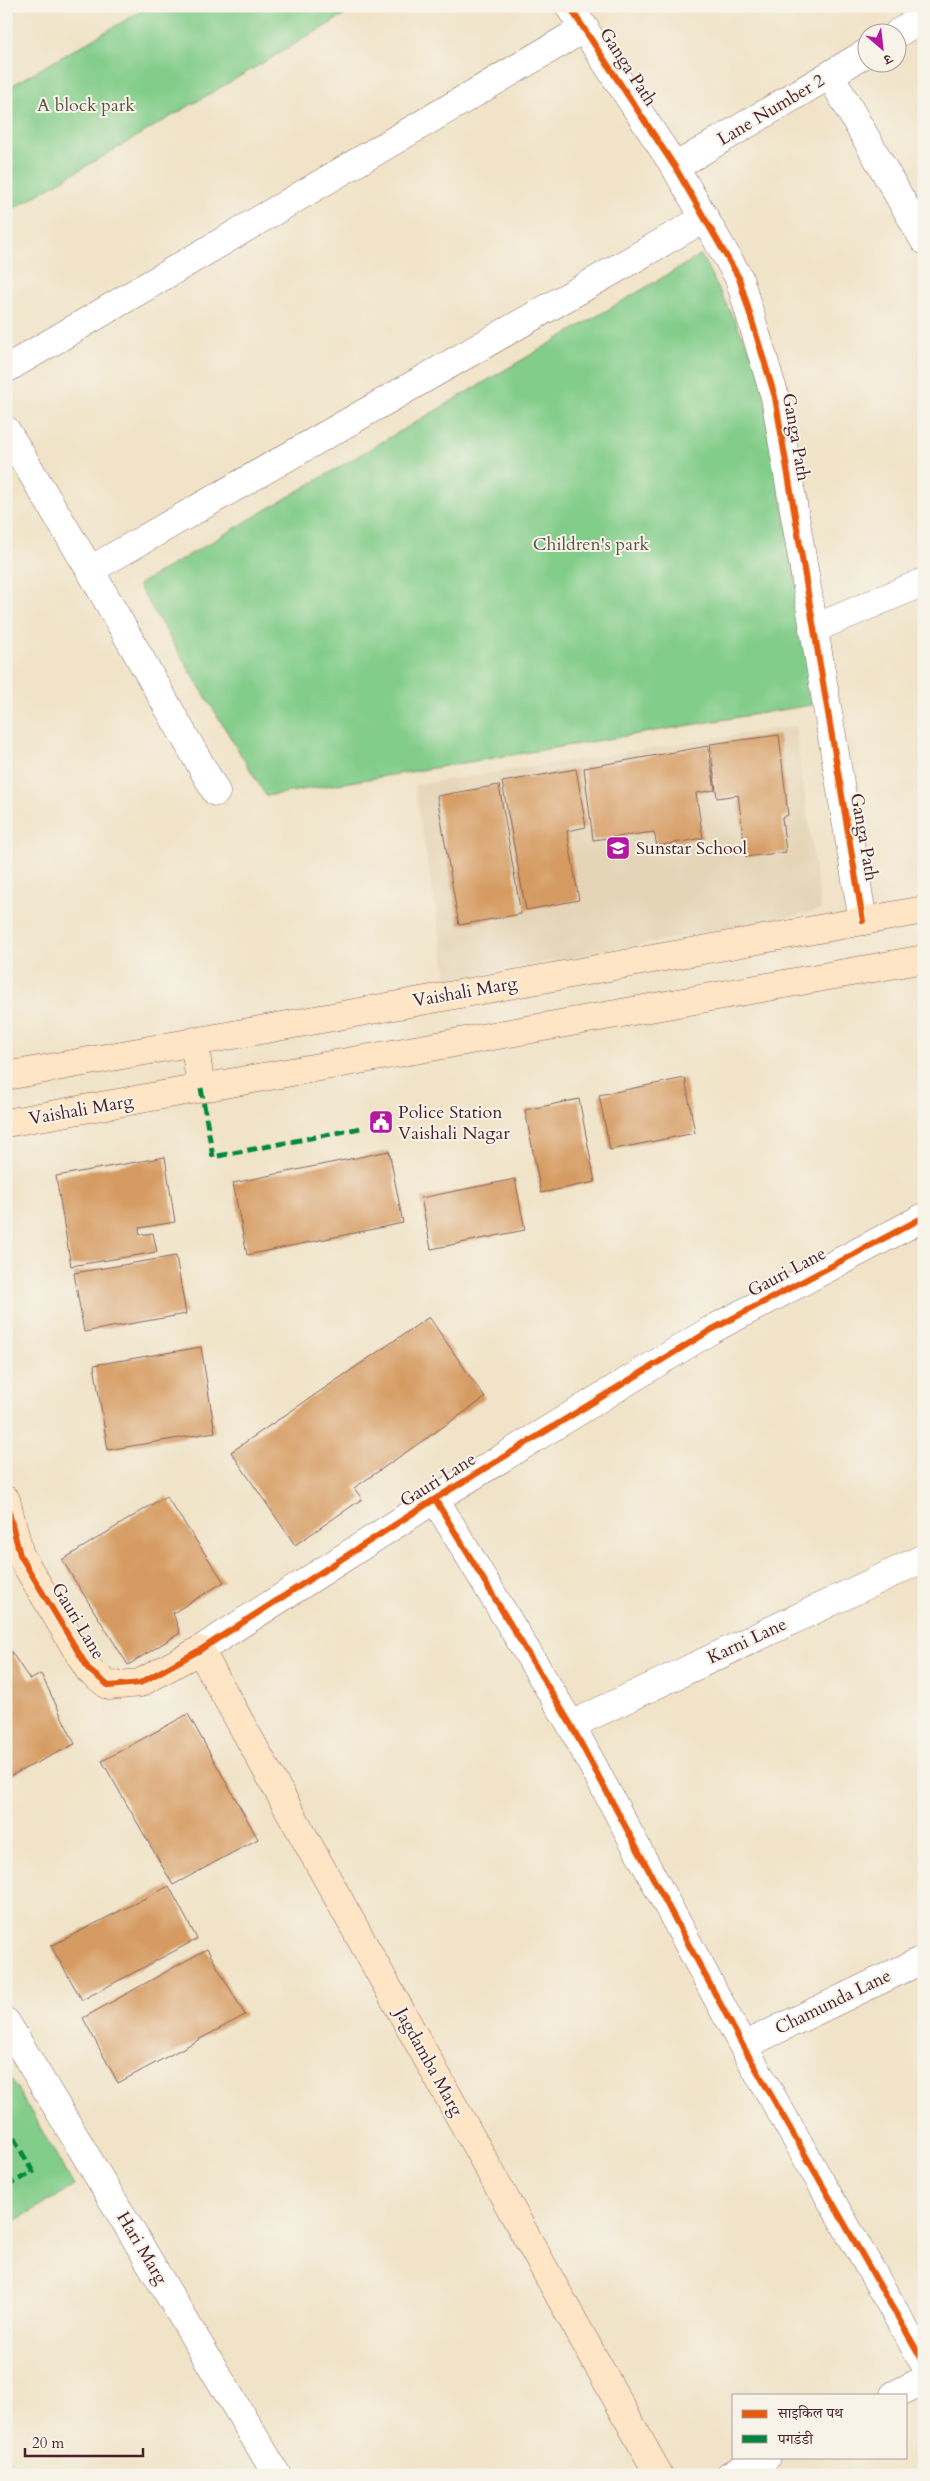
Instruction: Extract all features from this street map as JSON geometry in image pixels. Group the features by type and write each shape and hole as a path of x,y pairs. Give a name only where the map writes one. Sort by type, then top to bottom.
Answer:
{"street":[{"name":"Ganga Path","path":"569,6 675,167 738,278 775,397 863,922"},
{"path":"908,27 924,17"},
{"path":"6,369 585,28"},
{"name":"Lane Number 2","path":"675,167 858,58"},
{"path":"830,75 924,240"},
{"path":"90,570 705,218"},
{"path":"6,430 90,570 216,792"},
{"path":"813,629 924,582"},
{"name":"Vaishali Marg","path":"6,1076 924,910"},
{"name":"Vaishali Marg","path":"6,1123 924,959"},
{"path":"194,1041 201,1088"},
{"name":"Gauri Lane","path":"6,1500 13,1559 89,1670 109,1686 140,1683 200,1650 435,1499 710,1330 924,1217"},
{"path":"435,1499 571,1725 743,2046 924,2363"},
{"name":"Karni Lane","path":"571,1725 924,1558"},
{"name":"Jagdamba Marg","path":"200,1650 658,2475"},
{"name":"Chamunda Lane","path":"743,2046 924,1959"},
{"name":"Hari Marg","path":"6,2022 277,2475"},
{"path":"896,2394 924,2380"},
{"path":"730,2475 764,2458"}],"shaded area":[{"name":"Sunstar School","path":"795,726 821,910 448,981 414,785"}],"green space":[{"name":"A block park","path":"150,6 360,6 6,213 6,89"},
{"name":"Children's park","path":"701,255 760,370 817,704 266,796 138,585"},
{"path":"6,2069 74,2186 6,2226"}],"building":[{"path":"779,735 788,815 782,818 786,852 746,857 738,795 717,798 710,744"},
{"path":"708,746 715,790 696,793 703,838 657,846 654,832 593,840 584,768"},
{"path":"576,769 586,827 567,831 579,900 526,910 502,782"},
{"path":"499,785 521,914 459,925 437,796"},
{"path":"685,1078 695,1133 610,1150 599,1095"},
{"path":"579,1099 595,1182 541,1193 525,1110"},
{"path":"389,1151 403,1223 247,1255 233,1183"},
{"path":"165,1157 175,1222 139,1228 140,1235 153,1233 157,1252 71,1266 56,1176"},
{"path":"515,1179 525,1230 431,1249 421,1198"},
{"path":"176,1256 186,1314 84,1332 74,1273"},
{"path":"429,1317 485,1398 354,1488 362,1499 295,1545 231,1452"},
{"path":"201,1347 215,1432 108,1450 94,1365"},
{"path":"166,1496 224,1582 173,1613 180,1633 128,1665 62,1560"},
{"path":"6,1644 30,1680 41,1674 75,1744 6,1778"},
{"path":"188,1714 258,1839 173,1885 102,1761"},
{"path":"169,1886 197,1939 82,2000 51,1946"},
{"path":"207,1949 245,2015 118,2083 83,2018"}],"marked path":[{"path":"201,1088 213,1157 361,1128"},
{"path":"6,2125 33,2172 6,2186"}],"cycle path":[{"path":"569,6 675,167 739,278 775,397 863,921"},
{"path":"6,1500 20,1555 89,1670 109,1686 140,1683 200,1650 435,1499 711,1330 924,1217"},
{"path":"435,1499 571,1725 743,2046 924,2363"}],"place":[{"name":"Sunstar School","path":"618,848"},
{"name":"Police Station Vaishali Nagar","path":"381,1122"}]}
